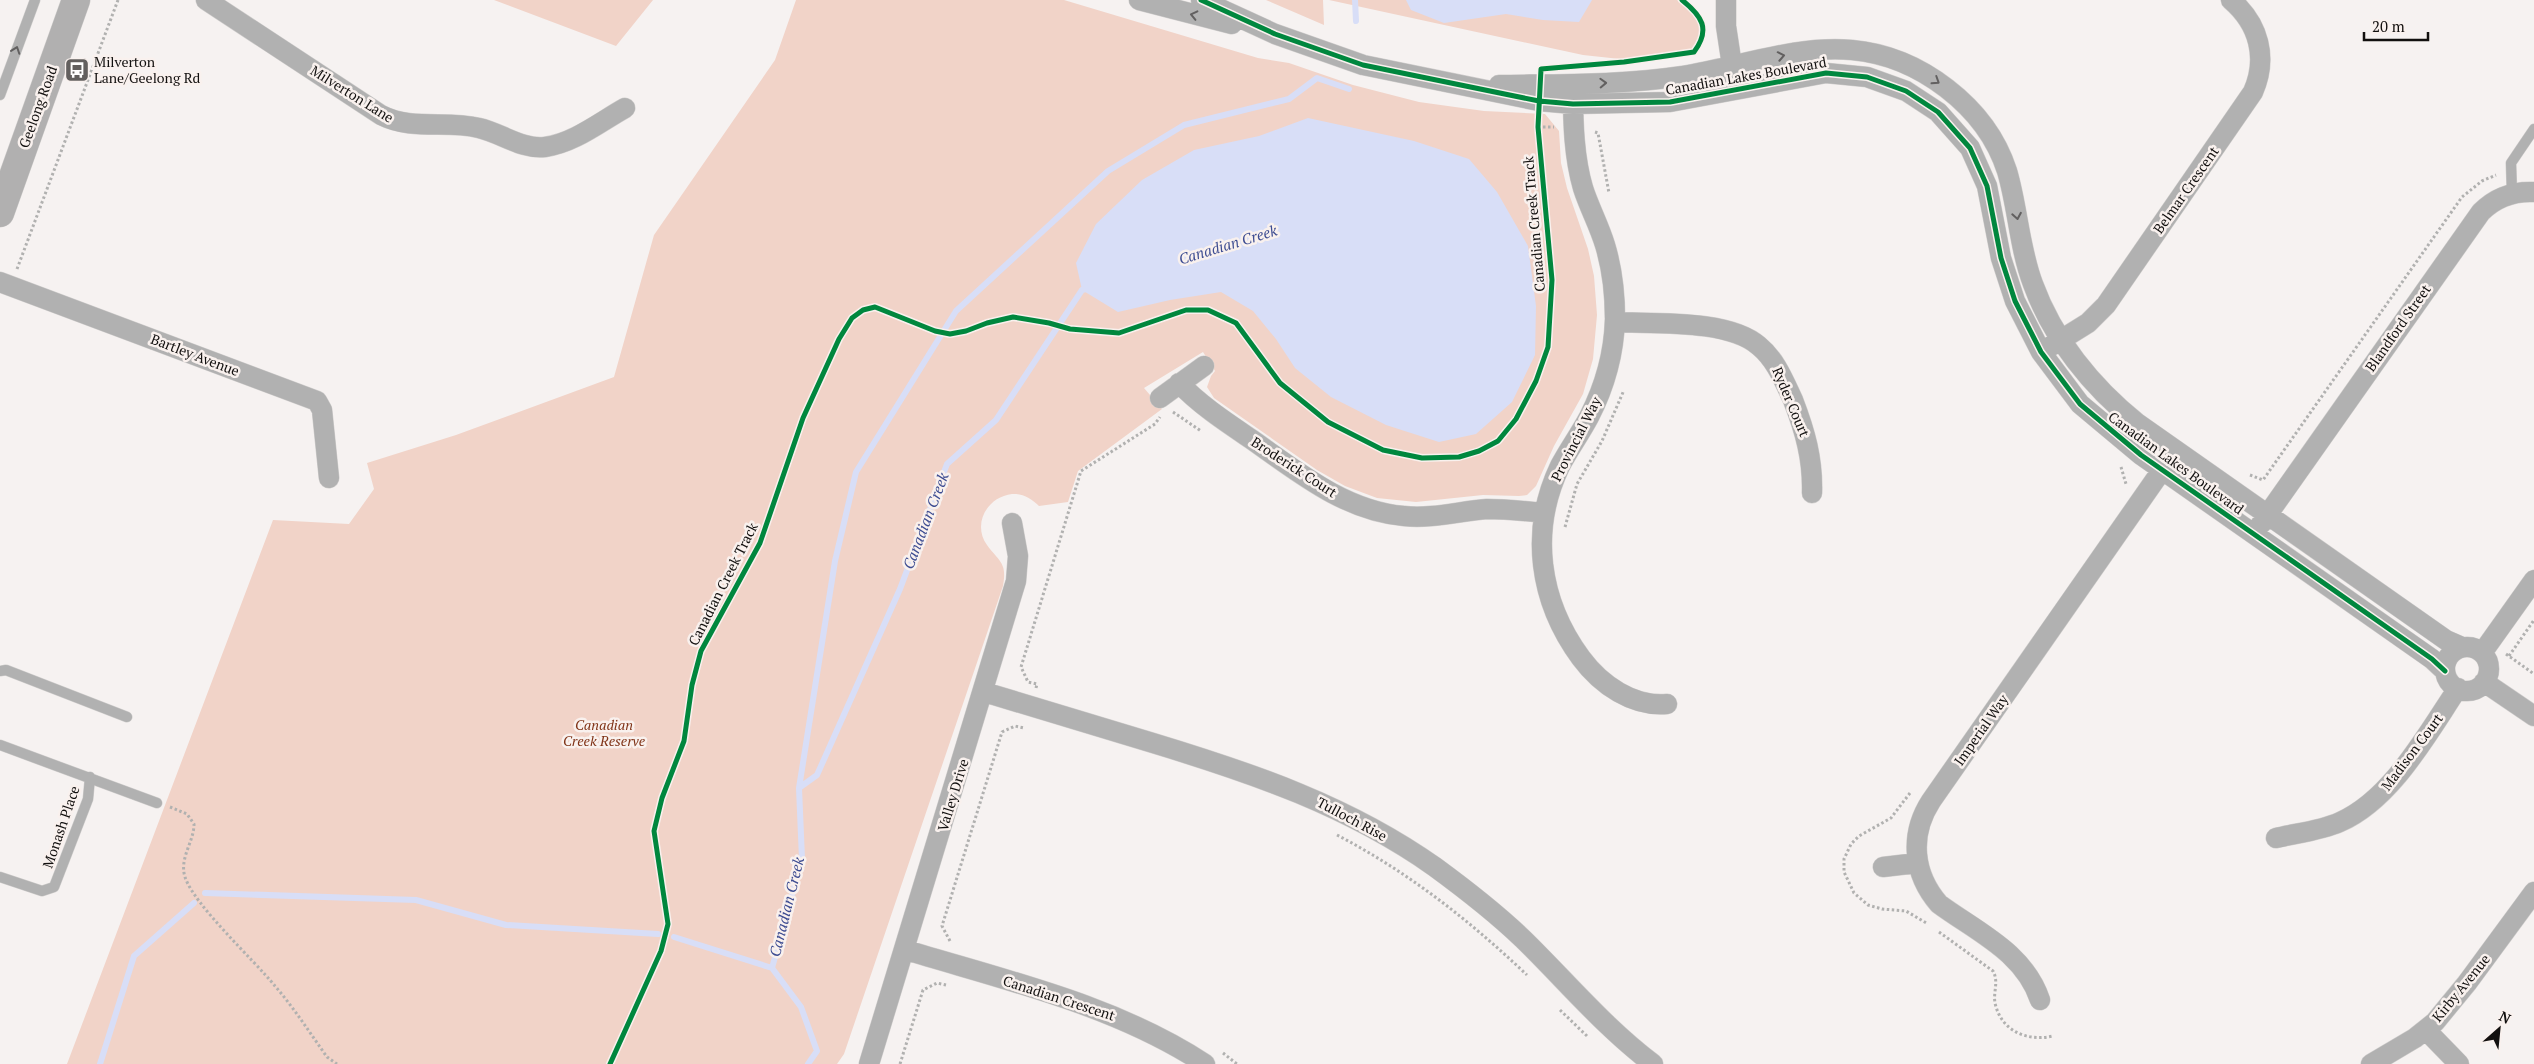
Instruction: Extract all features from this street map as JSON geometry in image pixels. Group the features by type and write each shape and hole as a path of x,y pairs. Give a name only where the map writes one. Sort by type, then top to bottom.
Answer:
{"main road":[{"name":"Geelong Road","path":"0,213 76,0"}],"street":[{"name":"Milverton Lane","path":"206,0 381,115 396,122 480,128 528,146 545,147 572,138 624,108"},
{"name":"Canadian Lakes Boulevard","path":"1139,0 1275,34 1363,64 1539,101 1573,104 1670,102 1736,91 1801,76 1826,73 1850,74 1895,85 1917,97 1938,112 1963,138 1983,174 2010,289 2041,352 2080,404 2116,436 2162,470 2432,658 2445,671"},
{"name":"Canadian Lakes Boulevard","path":"1201,0 1275,34"},
{"path":"1726,0 1726,26 1736,91"},
{"name":"Belmar Crescent","path":"2041,352 2062,341 2088,323 2106,305 2254,92 2260,72 2258,39 2251,22 2231,0"},
{"name":"Canadian Lakes Boulevard","path":"1467,86 1573,84 1660,78 1816,50 1853,50 1894,60 1940,83 1971,111 2001,157 2014,198 2027,266 2033,285 2062,341 2099,390 2130,417 2176,450 2446,640 2462,647"},
{"name":"Provincial Way","path":"1573,84 1579,170 1608,254 1615,322 1608,363 1599,393 1590,414 1560,468 1544,513 1541,548 1545,581 1556,618 1568,640 1592,672 1614,689 1645,704 1667,704"},
{"name":"Blandford Street","path":"2254,534 2476,218 2492,202 2512,194 2534,192"},
{"name":"Bartley Avenue","path":"6,284 317,401 322,410 329,478"},
{"name":"Ryder Court","path":"1615,322 1719,328 1745,336 1760,346 1778,370 1805,430 1812,466 1812,493"},
{"path":"1160,407 1179,383 1204,366"},
{"name":"Broderick Court","path":"1179,383 1214,412 1314,484 1364,508 1415,517 1487,510 1544,513"},
{"name":"Imperial Way","path":"2040,1000 2033,981 2020,963 1933,898 1923,881 1918,863 1919,827 1927,807 2176,450"},
{"name":"Valley Drive","path":"869,1064 906,950 1018,575 1018,556 1012,523"},
{"path":"2482,653 2534,580"},
{"path":"2462,647 2471,647 2482,653 2487,660 2489,669 2484,682 2472,690 2458,688 2451,684 2445,671 2449,656 2462,647"},
{"path":"2484,682 2534,716"},
{"name":"Madison Court","path":"2276,838 2335,824 2372,801 2404,767 2458,688"},
{"name":"Tulloch Rise","path":"984,692 1258,776 1334,808 1366,825 1434,867 1493,912 1522,938 1606,1024 1653,1064"},
{"path":"1883,867 1918,863"},
{"name":"Kirby Avenue","path":"2371,1064 2426,1030 2456,998 2534,892"},
{"name":"Canadian Crescent","path":"906,950 1102,1011 1156,1035 1205,1064"},
{"path":"2426,1030 2459,1064"}],"lane":[{"path":"0,96 4,72 35,0"},
{"path":"2512,194 2511,163 2534,128"},
{"path":"0,671 6,670 127,717"},
{"name":"Monash Place","path":"0,745 157,803"},
{"name":"Monash Place","path":"0,877 42,891 54,887 88,799 90,777"}],"path":[{"path":"6,284 118,0"},
{"path":"1024,728 1037,684 1028,682 1021,667 1081,471 1155,424 1160,407"},
{"path":"2534,620 2509,656 2534,674"},
{"path":"942,926 1002,732 1015,726 1033,730"},
{"path":"157,803 187,814 194,824 184,862 185,876 189,885 206,908 277,987 327,1057 337,1064"},
{"path":"1333,833 1361,848 1423,887 1491,941 1530,978"},
{"path":"900,1064 923,990 937,983 946,986 953,964"},
{"path":"1557,1006 1590,1040"}],"green space":[{"path":"494,0 653,0 616,46"},
{"name":"Canadian Creek Reserve","path":"796,0 1064,0 1258,58 1289,63 1353,85 1419,102 1484,111 1545,114 1559,131 1561,163 1567,188 1588,249 1594,276 1597,315 1593,359 1583,394 1554,446 1536,486 1527,495 1483,495 1416,502 1377,498 1345,486 1317,470 1214,398 1207,387 1215,371 1203,352 1144,388 1162,409 1078,471 1068,502 1039,506 1020,494 1003,496 995,500 985,513 981,529 987,545 1003,567 1003,586 844,1054 837,1064 67,1064 273,520 349,524 374,489 367,463 456,435 614,377 654,235 775,60"},
{"path":"1266,0 1323,0 1324,25"},
{"path":"1329,0 1677,0 1699,22 1700,34 1691,50 1620,59 1583,55"}],"water":[{"path":"1406,0 1592,0 1579,22 1543,20 1506,14 1444,23 1411,10"},
{"path":"1308,118 1414,141 1469,159 1497,192 1528,246 1536,306 1535,355 1512,402 1476,434 1439,442 1386,425 1331,397 1295,368 1276,339 1253,311 1221,292 1170,300 1118,312 1082,290 1076,263 1096,224 1142,180 1194,150 1259,136"}],"waterway":[{"name":"Canadian Creek","path":"1355,0 1356,21"},
{"path":"799,788 835,561 856,472 956,311 1108,171 1184,125 1289,99 1317,78 1349,89"},
{"name":"Canadian Creek","path":"808,1064 817,1051 801,1007 772,968 802,859 799,788 817,775 900,589 947,464 996,420 1082,290 1090,288"},
{"path":"205,893 416,900 506,925 658,934"},
{"path":"100,1064 134,956 194,903"},
{"path":"674,937 772,968"}],"cycle path":[{"path":"1201,0 1275,34 1363,65 1539,101 1573,104 1670,102 1826,73 1867,77 1906,91 1938,112 1970,148 1987,186 2001,258 2015,301 2041,352 2080,404 2141,455 2432,659 2445,671"},
{"name":"Canadian Creek Track","path":"610,1064 661,951 668,924 654,831 662,798 684,741 692,685 701,651 760,543 803,418 839,339 852,318 863,310 875,307 935,331 950,334 1013,317 1049,323 1070,329 1119,333 1186,310 1208,310 1236,323 1280,383 1328,422 1383,450 1422,458 1459,457 1479,451 1498,441 1516,419 1536,381 1548,347 1552,280 1538,127 1541,69 1624,62 1694,52 1702,36 1702,23 1695,12 1682,0"}],"place":[{"name":"Milverton Lane/Geelong Rd","path":"77,70"}]}
